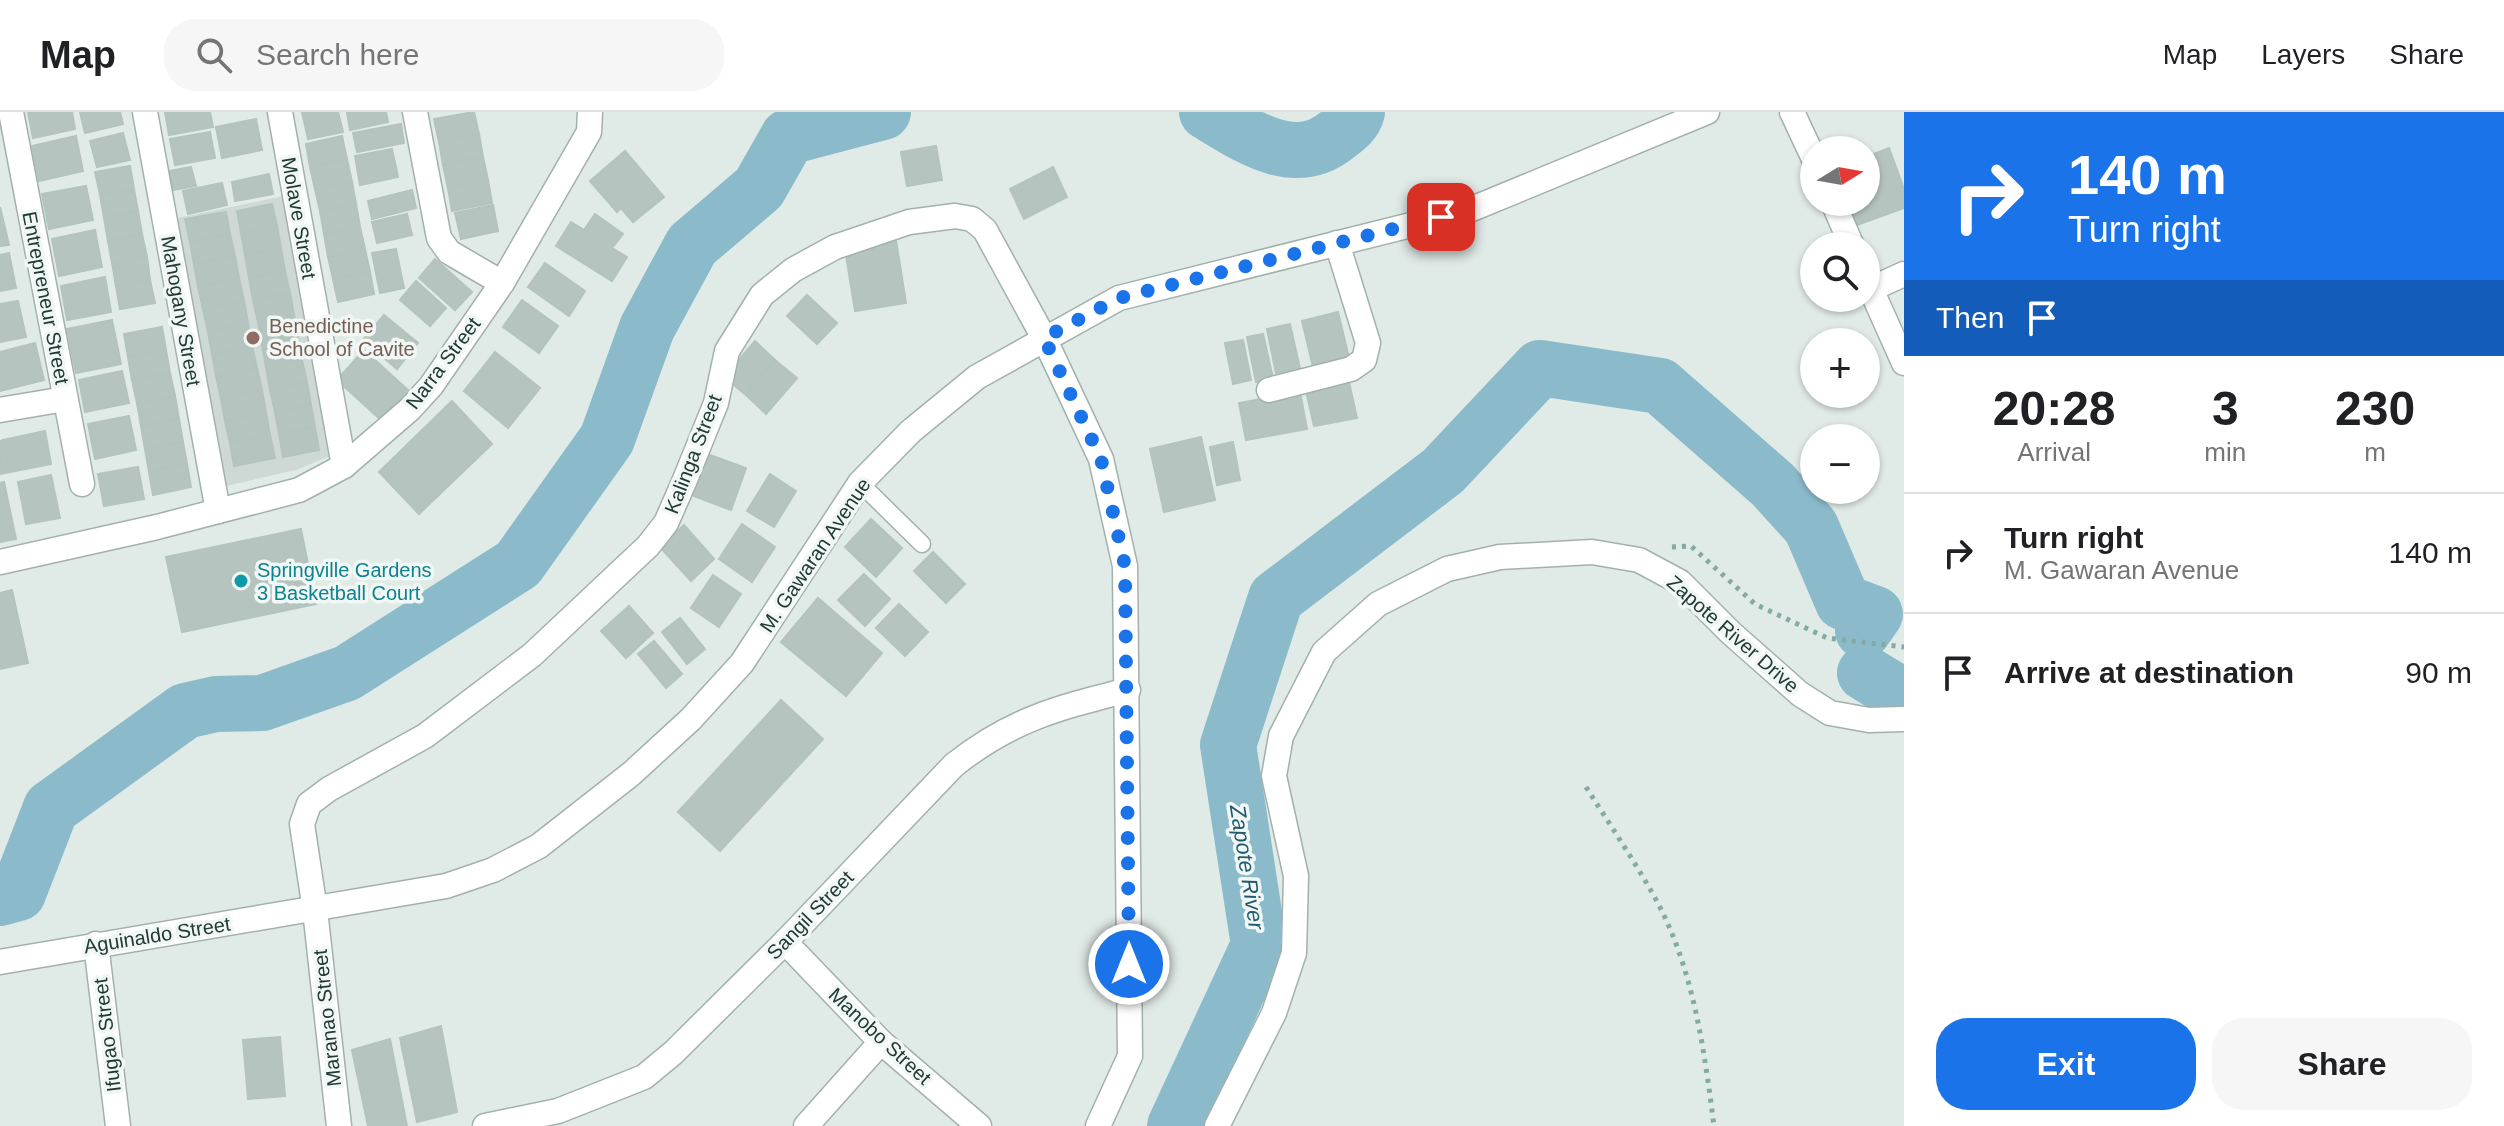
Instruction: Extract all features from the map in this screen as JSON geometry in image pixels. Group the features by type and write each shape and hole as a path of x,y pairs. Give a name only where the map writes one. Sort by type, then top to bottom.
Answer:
{"street":[{"name":"Entrepreneur Street","path":"11,112 82,484"},
{"name":"Mahogany Street","path":"145,112 218,511"},
{"name":"Molave Street","path":"280,112 344,466"},
{"path":"415,112 439,238 449,252 502,283"},
{"name":"Narra Street","path":"0,562 157,527 299,490 344,466 410,409 431,386 502,283 589,132 590,112"},
{"name":"M. Gawaran Avenue","path":"315,910 446,886 493,870 551,837 641,765 691,719 742,663 860,483 911,431 977,377 1044,338 1119,298 1467,211 1707,112"},
{"path":"1792,112 1803,136"},
{"name":"Kalinga Street","path":"315,910 302,824 309,804 425,736 532,655 648,546 666,523 684,482 716,403 727,351 762,295 793,270 835,247 909,222 955,216 972,219 985,230 1044,338"},
{"path":"1269,390 1351,369 1364,360 1368,343 1337,243"},
{"path":"1880,280 1904,274"},
{"path":"1880,310 1904,363"},
{"path":"1044,338 1101,459 1125,566 1130,1056 1098,1126"},
{"path":"0,410 65,399"},
{"name":"Zapote River Drive","path":"1217,1126 1274,1013 1294,953 1296,876 1274,776 1281,736 1324,652 1378,604 1447,569 1500,557 1592,552 1639,560 1680,582 1731,633 1800,694 1830,713 1869,720 1904,719"},
{"name":"Sangil Street","path":"485,1126 558,1111 644,1077 673,1053 785,942 954,765 979,745 1009,727 1048,710 1128,690"},
{"name":"Aguinaldo Street","path":"0,962 315,910"},
{"name":"Maranao Street","path":"315,910 339,1126"},
{"name":"Manobo Street","path":"785,942 881,1042 979,1126"},
{"name":"Ifugao Street","path":"96,944 118,1126"},
{"path":"806,1126 881,1042"}],"lane":[{"path":"860,483 922,544"}],"path":[{"path":"1663,548 1691,546 1755,604 1827,638 1904,647"},
{"path":"1586,787 1655,898 1681,960 1702,1038 1714,1126"}],"shaded area":[{"name":"Benedictine School of Cavite","path":"284,196 330,456 296,470 226,486 173,219"}],"building":[{"path":"28,112 72,112 75,129 33,138"},
{"path":"80,112 120,112 123,124 85,133"},
{"path":"165,112 210,112 213,127 169,135"},
{"path":"302,112 338,112 343,132 308,139"},
{"path":"347,112 386,112 388,122 350,130"},
{"path":"474,112 479,134 439,142 434,119"},
{"path":"256,119 262,150 222,158 216,127"},
{"path":"401,124 404,143 357,152 353,133"},
{"path":"210,132 215,158 175,165 170,139"},
{"path":"123,133 130,160 97,167 90,141"},
{"path":"479,134 483,157 443,165 439,142"},
{"path":"76,136 83,171 39,181 32,146"},
{"path":"342,136 347,159 310,167 306,144"},
{"path":"936,146 942,180 907,186 901,152"},
{"path":"1889,148 1904,189 1904,208 1857,225 1853,216 1880,216 1880,152"},
{"path":"392,149 398,177 360,185 355,156"},
{"path":"625,151 664,197 633,222 621,208 617,212 590,181"},
{"path":"483,157 488,180 448,188 443,165"},
{"path":"347,159 352,182 315,189 310,167"},
{"path":"130,166 134,189 100,195 95,172"},
{"path":"191,167 196,186 173,190 169,171"},
{"path":"1053,167 1067,197 1024,219 1010,189"},
{"path":"269,174 273,194 235,201 232,182"},
{"path":"488,180 492,203 452,211 448,188"},
{"path":"352,182 356,204 320,211 315,189"},
{"path":"222,183 227,205 188,214 183,191"},
{"path":"86,186 93,220 49,229 42,194"},
{"path":"134,189 138,211 104,218 100,195"},
{"path":"412,190 416,208 372,219 368,201"},
{"path":"272,204 277,226 241,233 237,211"},
{"path":"356,204 360,227 324,234 320,211"},
{"path":"493,205 498,231 461,239 455,213"},
{"path":"0,207 9,245 0,246"},
{"path":"138,211 142,234 108,241 104,218"},
{"path":"226,212 230,234 190,242 185,219"},
{"path":"407,214 412,235 377,243 372,222"},
{"path":"595,214 623,234 612,248 627,257 612,281 556,246 571,222 584,230"},
{"path":"277,226 281,248 245,255 241,233"},
{"path":"360,227 365,249 328,257 324,234"},
{"path":"95,230 102,267 59,276 52,239"},
{"path":"142,234 147,257 112,263 108,241"},
{"path":"230,234 235,256 194,264 190,242"},
{"path":"896,240 906,303 855,311 845,249"},
{"path":"281,248 285,271 249,278 245,255"},
{"path":"365,249 370,272 333,279 328,257"},
{"path":"396,249 404,288 380,293 372,253"},
{"path":"9,253 16,288 0,291 0,255"},
{"path":"235,256 239,278 198,287 194,264"},
{"path":"147,257 150,280 116,286 112,263"},
{"path":"435,259 472,292 455,310 419,278"},
{"path":"545,263 585,291 569,316 528,287"},
{"path":"285,271 290,293 253,300 249,278"},
{"path":"370,272 374,294 338,302 333,279"},
{"path":"105,277 111,312 67,320 61,286"},
{"path":"239,278 244,301 203,309 198,287"},
{"path":"150,280 155,303 120,309 116,286"},
{"path":"416,281 446,308 430,326 400,300"},
{"path":"290,293 294,315 258,322 253,300"},
{"path":"807,295 837,323 817,344 787,316"},
{"path":"522,300 558,326 539,353 503,327"},
{"path":"18,301 26,337 0,342 0,304"},
{"path":"244,301 248,323 208,332 203,309"},
{"path":"1338,312 1350,362 1314,371 1302,321"},
{"path":"294,315 298,338 262,345 258,322"},
{"path":"384,315 418,343 397,369 363,340"},
{"path":"112,320 121,364 76,373 67,329"},
{"path":"248,323 252,346 212,354 208,332"},
{"path":"1290,324 1301,373 1277,378 1267,329"},
{"path":"162,327 166,350 128,357 124,334"},
{"path":"1263,334 1273,378 1256,382 1247,337"},
{"path":"298,338 302,360 266,367 262,345"},
{"path":"1243,340 1251,380 1233,384 1225,343"},
{"path":"755,341 775,360 746,395 724,377"},
{"path":"35,343 44,380 0,391 0,352"},
{"path":"252,346 257,368 216,376 212,354"},
{"path":"166,350 170,373 132,380 128,357"},
{"path":"364,350 409,391 382,421 337,380"},
{"path":"495,352 540,388 508,428 464,391"},
{"path":"302,360 307,382 270,390 266,367"},
{"path":"775,360 797,378 766,414 746,395"},
{"path":"257,368 262,390 221,399 216,376"},
{"path":"122,371 129,403 85,412 79,380"},
{"path":"170,373 175,396 137,403 132,380"},
{"path":"307,382 311,405 275,412 270,390"},
{"path":"1349,382 1357,418 1314,426 1306,391"},
{"path":"262,390 266,413 225,421 221,399"},
{"path":"1300,392 1307,429 1246,440 1239,403"},
{"path":"175,396 179,419 141,426 137,403"},
{"path":"452,401 492,444 419,514 379,472"},
{"path":"311,405 315,427 279,434 275,412"},
{"path":"266,413 270,435 230,443 225,421"},
{"path":"129,416 136,450 95,459 88,424"},
{"path":"179,419 183,442 145,449 141,426"},
{"path":"315,427 319,450 283,457 279,434"},
{"path":"45,431 51,464 10,472 3,440"},
{"path":"270,435 275,458 234,466 230,443"},
{"path":"1201,437 1215,500 1164,512 1150,449"},
{"path":"3,440 10,472 0,474 0,441"},
{"path":"183,442 187,464 149,472 145,449"},
{"path":"1233,442 1240,480 1217,485 1210,447"},
{"path":"707,454 746,468 731,510 691,495"},
{"path":"187,464 191,487 153,495 149,472"},
{"path":"138,467 144,499 104,506 98,474"},
{"path":"770,474 796,491 774,527 747,511"},
{"path":"51,475 60,518 26,524 18,482"},
{"path":"4,482 16,539 0,542 0,483"},
{"path":"871,519 902,548 876,577 845,547"},
{"path":"742,524 775,547 752,582 719,559"},
{"path":"684,525 714,559 691,581 660,547"},
{"name":"Springville Gardens 3 Basketball Court","path":"301,529 316,604 182,632 166,557"},
{"path":"933,552 965,584 946,603 914,571"},
{"path":"864,574 890,599 865,626 838,600"},
{"path":"713,575 741,594 719,627 691,608"},
{"path":"12,590 28,663 0,669 0,593"},
{"path":"818,598 882,653 846,696 781,642"},
{"path":"899,604 928,632 905,656 876,628"},
{"path":"629,606 653,633 626,658 601,631"},
{"path":"680,618 705,649 687,664 662,632"},
{"path":"654,641 682,674 666,688 638,654"},
{"path":"781,700 823,739 720,851 678,812"},
{"path":"441,1026 457,1112 417,1122 400,1038"},
{"path":"280,1037 285,1096 248,1099 243,1040"},
{"path":"390,1039 407,1126 368,1126 352,1050"}],"waterway":[{"path":"0,898 18,893 51,808 185,711 216,704 262,703 347,673 518,564 607,439 647,328 692,245 759,188 788,137 883,112"},
{"path":"1207,112 1271,146 1304,150 1321,145 1337,135 1352,122 1357,112"},
{"path":"1175,1126 1259,945 1228,745 1276,598 1443,471 1540,368 1660,386 1773,485 1811,527 1843,602 1875,614 1863,631"},
{"name":"Zapote River","path":"1865,673 1904,697"}],"place":[{"name":"Benedictine School of Cavite","path":"253,338"},
{"name":"Springville Gardens 3 Basketball Court","path":"241,581"}],"route":[{"path":"1129,964 1125,566 1101,459 1044,338 1119,298 1441,217"}]}
